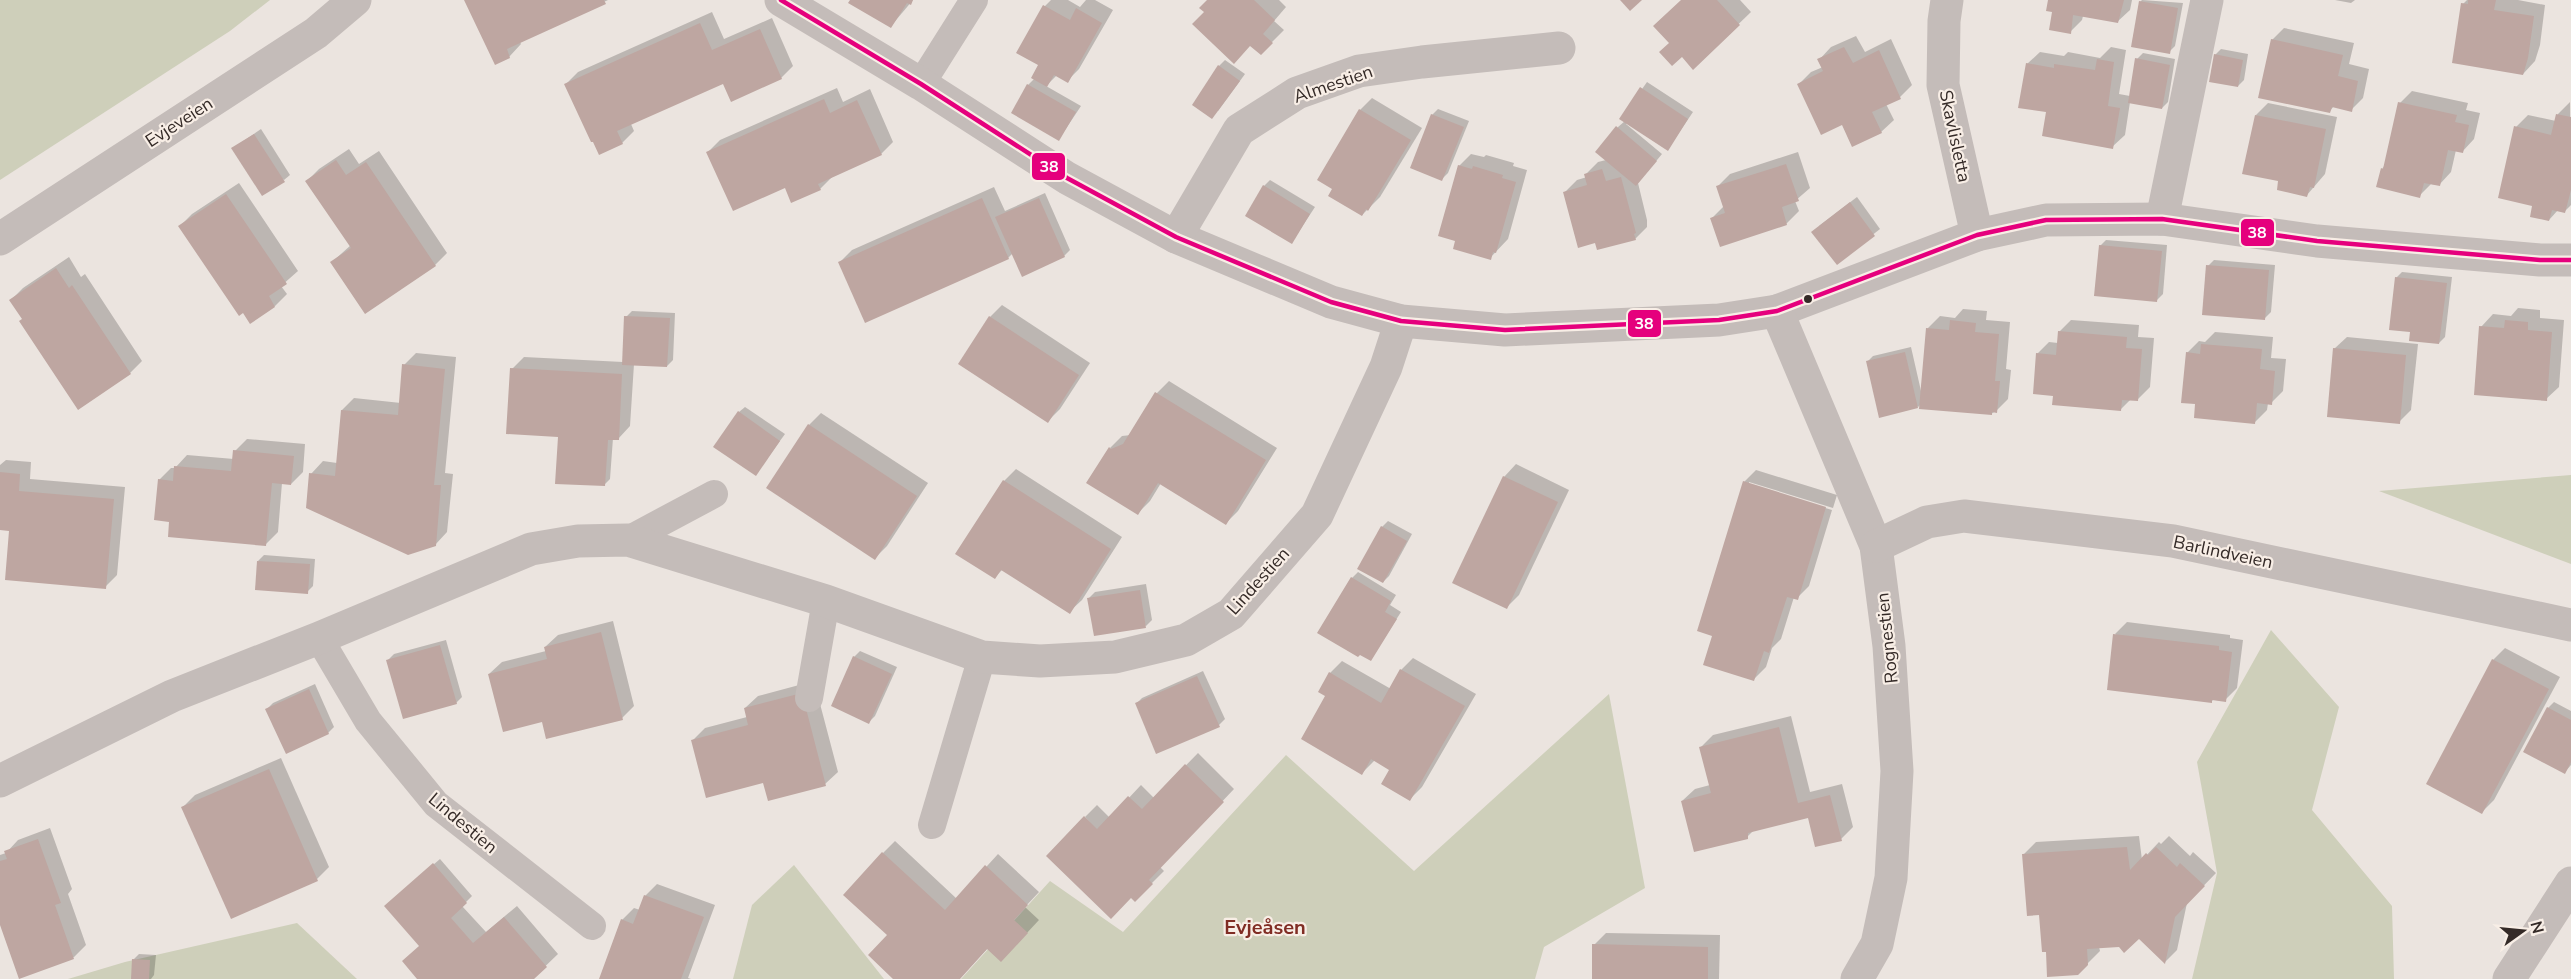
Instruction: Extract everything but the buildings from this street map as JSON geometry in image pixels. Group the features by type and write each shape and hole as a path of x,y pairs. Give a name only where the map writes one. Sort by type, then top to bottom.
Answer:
{"street":[{"name":"Evjeveien","path":"0,239 316,33 355,0"},
{"path":"780,0 921,84 1067,178 1176,237 1330,302 1401,321 1505,330 1719,320 1778,311 1977,235 2046,220 2162,219 2317,241 2540,260 2571,260"},
{"name":"Skavlisletta","path":"1947,0 1944,21 1943,85 1977,235"},
{"path":"2162,219 2207,0"},
{"name":"Almestien","path":"1176,237 1239,130 1297,93 1359,71 1559,48"},
{"name":"Rognestien","path":"1778,311 1876,546 1889,646 1898,771 1891,878 1877,944 1857,979"},
{"name":"Lindestien","path":"0,781 172,696 319,638 531,549 578,541 628,540 826,601 982,657 1040,661 1115,657 1186,640 1231,614 1317,515 1386,367 1401,321"},
{"name":"Barlindveien","path":"1876,546 1927,522 1964,516 2173,541 2571,625"},
{"path":"2509,979 2571,883"}],"lane":[{"path":"921,84 974,0"},
{"name":"Lindestien","path":"628,540 714,494"},
{"path":"809,698 826,601"},
{"name":"Lindestien","path":"319,638 368,721 436,804 592,926"},
{"path":"932,825 982,657"}],"green space":[{"path":"0,0 270,0 230,31 0,180"},
{"path":"2571,475 2571,564 2379,491"},
{"path":"2271,630 2339,707 2312,810 2392,906 2394,979 2192,979 2217,873 2197,762"},
{"path":"1609,694 1645,888 1544,947 1535,979 961,979 1050,881 1123,932 1286,755 1414,871"},
{"path":"794,865 884,979 733,979 752,905"},
{"path":"297,923 357,979 68,979 125,962"}],"transit line":[{"name":"38","path":"781,0 921,84 1067,178 1176,237 1331,302 1401,321 1505,330 1719,320 1777,311 1977,235 2046,220 2162,219 2317,241 2540,260 2571,260"}],"district":[{"name":"Evjeåsen","path":"1265,927"}]}
